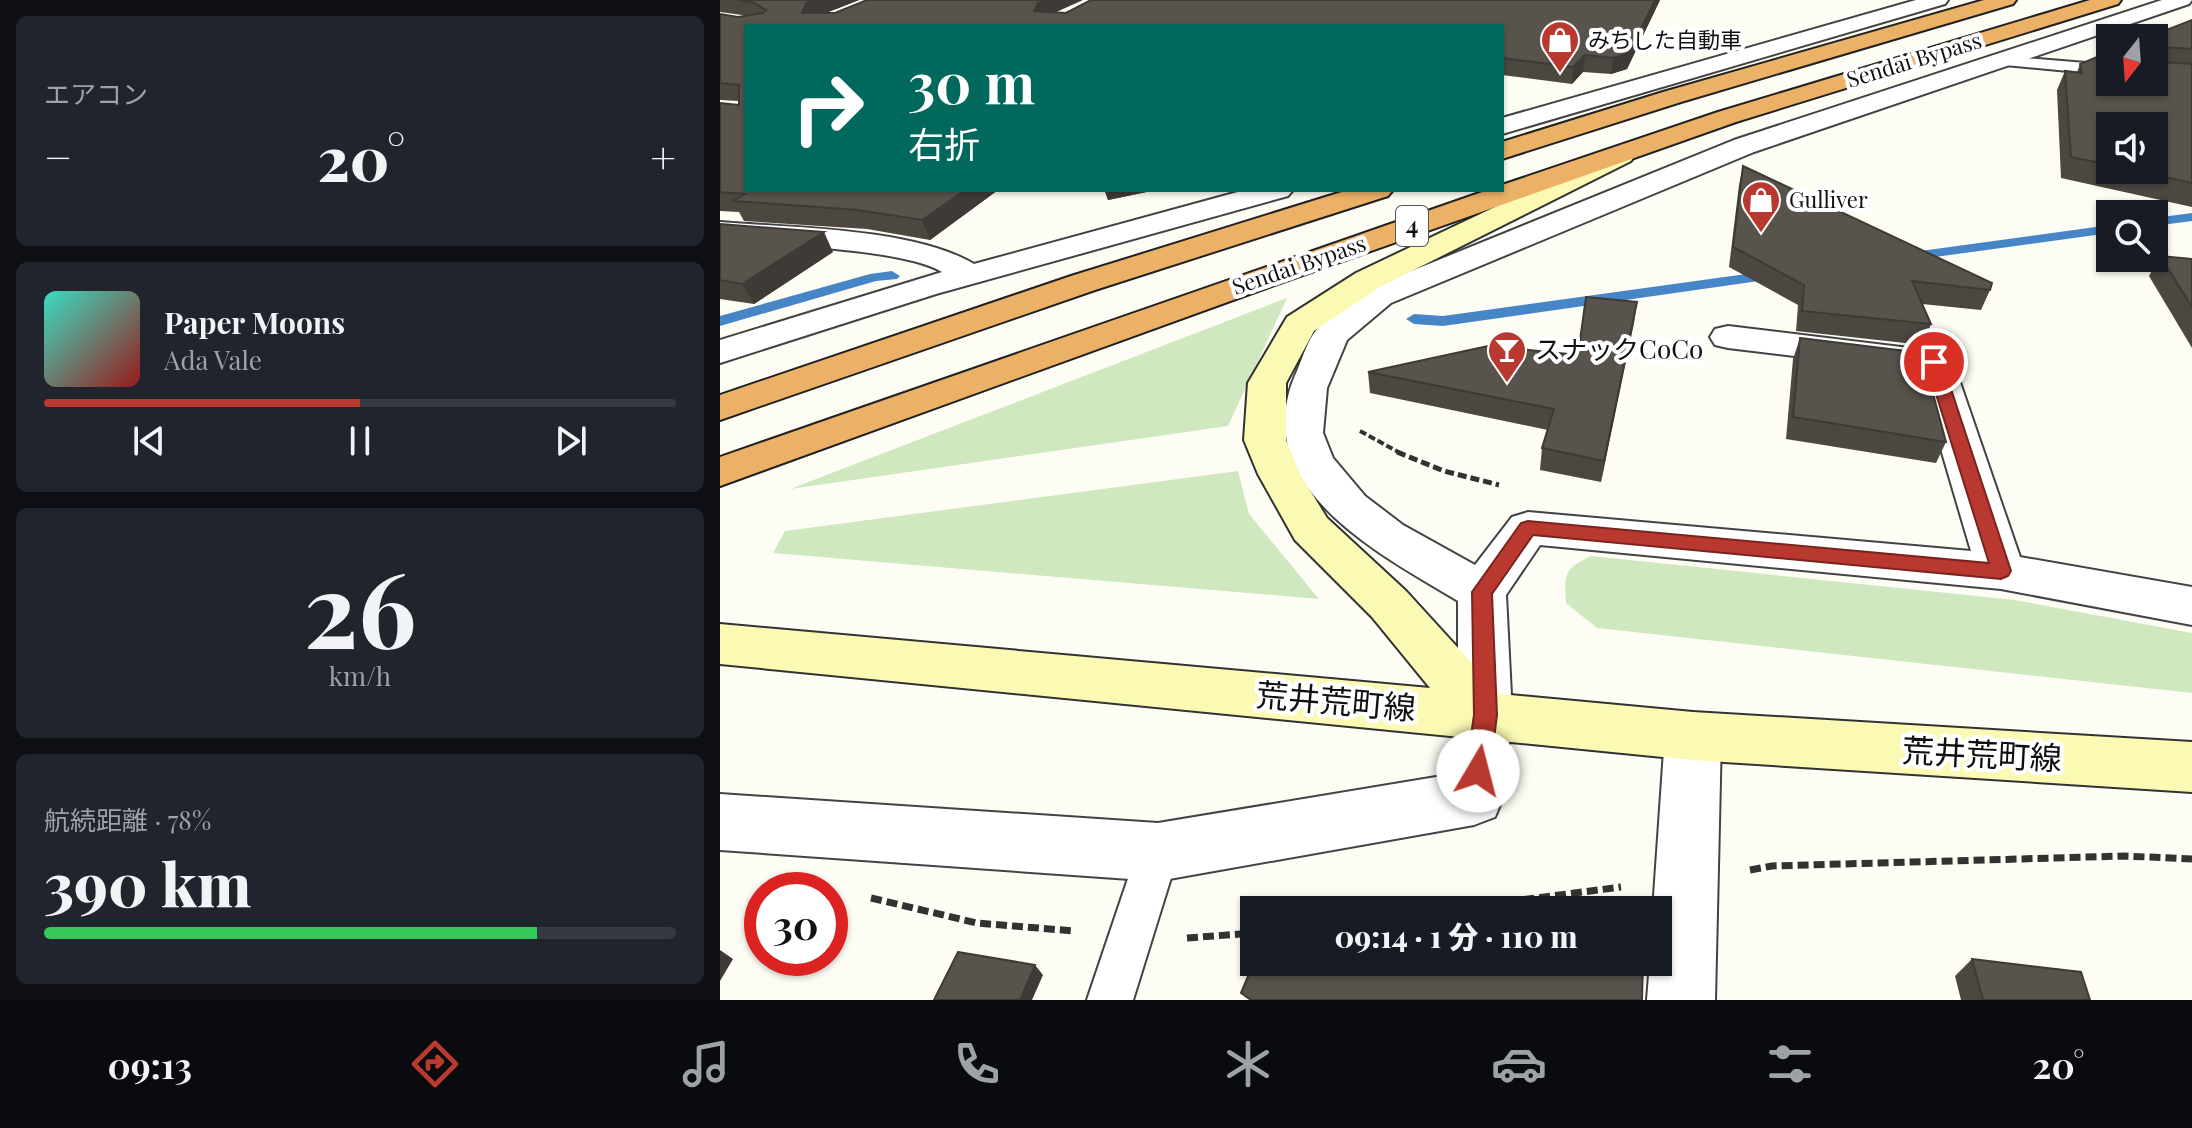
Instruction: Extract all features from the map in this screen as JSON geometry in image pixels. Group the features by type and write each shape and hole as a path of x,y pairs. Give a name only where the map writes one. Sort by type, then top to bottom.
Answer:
{"highway":[{"name":"Sendai Bypass","path":"1504,150 1672,97 2006,0"},
{"name":"Sendai Bypass","path":"720,472 1257,280 1727,117 2111,0"},
{"name":"Sendai Bypass","path":"720,408 1083,283 1372,192"}],"main road":[{"path":"1485,715 1389,604 1311,529 1279,474 1265,440 1267,383 1300,325 1368,280 1624,154"},
{"name":"荒井荒町線","path":"720,644 1693,736 2192,767"}],"street":[{"path":"1504,125 1938,0"},
{"path":"1482,592 1377,530 1349,507 1314,463 1303,433 1308,388 1331,335 1379,296 1744,146 2182,0"},
{"path":"720,352 924,287 1271,192"},
{"path":"720,231 894,249 939,257 971,276"},
{"path":"1049,255 1083,283"},
{"path":"1728,337 1934,362 2001,571"},
{"path":"720,822 1158,852 1474,798 1485,715 1482,592 1528,528 2001,571 2192,606"},
{"path":"1681,1000 1693,736"}],"lane":[{"path":"2000,61 2096,69"},
{"path":"1110,1000 1158,852"}],"path":[{"path":"1734,873 1772,866 2125,856 2192,859"},
{"path":"1549,896 1632,885"},
{"path":"862,896 977,923 1066,930"},
{"path":"1201,938 1240,934"}],"green space":[{"path":"1287,298 1228,426 790,489"},
{"path":"1238,471 1249,514 1319,599 773,553 785,531"},
{"path":"1591,556 2015,600 2192,633 2192,693 1597,628 1566,603 1568,574 1575,565"}],"building":[{"path":"738,0 814,0 806,3 802,13 835,13 867,0 1045,0 1038,3 1034,11 1066,13 1091,0 1655,0 1629,53 1613,58 1585,55 1573,67 1504,58 1504,24 744,24 744,192 962,192 922,220 858,210 733,201 745,194 720,192 720,103 739,105 739,85 720,83 720,14 738,17 766,10 752,2"},
{"path":"2192,20 2192,49 2168,47 2168,29"},
{"path":"2096,57 2096,96 2168,96 2168,62 2192,64 2192,183 2168,178 2168,112 2096,112 2096,162 2071,157 2065,71 2082,73 2080,64"},
{"path":"1743,166 1992,283 1990,290 1912,281 1931,324 1802,311 1804,285 1733,247"},
{"path":"720,224 824,232 742,284 720,280"},
{"path":"2168,257 2192,259 2192,307 2168,269"},
{"path":"1586,297 1637,302 1604,461 1542,448 1554,409 1368,372 1488,346 1578,355"},
{"path":"1800,338 1922,353 1946,442 1793,417"},
{"path":"958,952 1035,965 1020,1000 934,1000"},
{"path":"1972,959 2081,972 2090,1000 1983,1000"},
{"path":"1248,976 1643,976 1642,1000 1251,1000 1241,993"}],"waterway":[{"path":"2168,220 2192,217"},
{"path":"1906,257 2096,231"},
{"path":"1414,319 1443,321 1775,275"},
{"path":"720,321 875,277 892,276"}],"place":[{"name":"みちした自動車","path":"1560,74"},
{"name":"Gulliver","path":"1761,234"},
{"name":"スナックCoCo","path":"1507,384"}],"route":[{"path":"1478,771 1485,715 1482,592 1528,528 2001,571 1934,362"}]}
